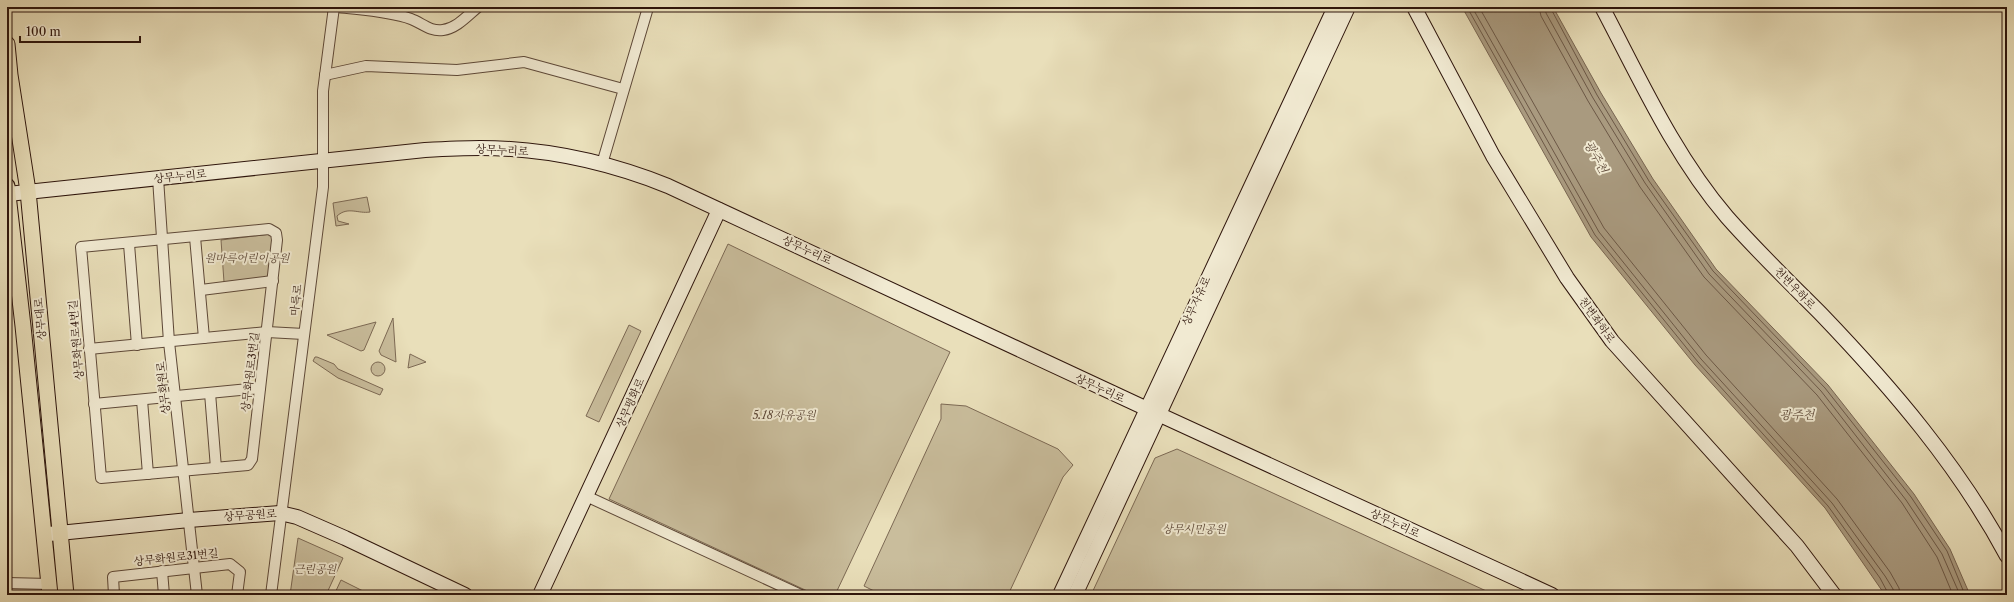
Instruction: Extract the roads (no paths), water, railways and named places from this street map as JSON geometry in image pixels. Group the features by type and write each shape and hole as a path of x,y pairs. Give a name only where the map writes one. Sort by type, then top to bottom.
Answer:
{"main road":[{"name":"상무대로","path":"7,44 10,75 28,191 66,595"},
{"name":"상무대로","path":"7,190 23,326 49,590"}],"street":[{"name":"마륵로","path":"271,595 280,513 323,186 324,75 334,7"},
{"path":"338,7 393,14 412,20 427,28 442,30 456,26 478,7"},
{"name":"상무자유로","path":"1075,595 1152,412 1335,7"},
{"name":"상무자유로","path":"1060,595 1152,412 1348,7"},
{"name":"천변좌하로","path":"1414,7 1493,156 1567,278 1612,341 1797,546 1834,595"},
{"name":"천변우하로","path":"1602,7 1655,109 1690,169 1727,217 1821,314 1878,376 1924,430 1959,479 2007,556"},
{"path":"602,164 647,11"},
{"path":"324,75 366,66 457,70 524,62 623,89"},
{"name":"상무누리로","path":"7,190 28,191 425,150 479,148 542,152 602,164 648,178 719,210 1152,412 1552,595"},
{"name":"상무화원로","path":"158,178 170,342 197,595"},
{"name":"상무평화로","path":"540,595 719,210"},
{"name":"상무화원로3번길","path":"162,240 269,229 274,230 277,240 252,459 248,465 216,468"},
{"path":"195,237 201,290 204,338"},
{"name":"상무화원로4번길","path":"148,474 101,478 81,247 162,240"},
{"path":"129,244 137,345"},
{"path":"201,290 273,282"},
{"path":"89,349 267,332 304,334"},
{"path":"94,404 260,388"},
{"path":"142,400 148,474 216,468 210,393"},
{"path":"586,496 801,595"},
{"name":"상무공원로","path":"43,535 189,520 280,513 297,517 345,538 465,595"},
{"name":"상무화원로31번길","path":"114,595 113,577 230,564 240,572 237,595"},
{"path":"162,571 164,595"},
{"path":"7,583 49,590"}],"water":[{"name":"광주천","path":"1462,7 1553,7 1601,93 1653,179 1716,269 1828,385 1914,494 1950,549 1970,595 1885,595 1825,508 1695,365 1591,237"}],"park label":[{"name":"원마륵어린이공원","path":"247,258"},
{"name":"5.18자유공원","path":"784,415"},
{"name":"상무시민공원","path":"1194,529"},
{"name":"근린공원","path":"315,569"}]}
